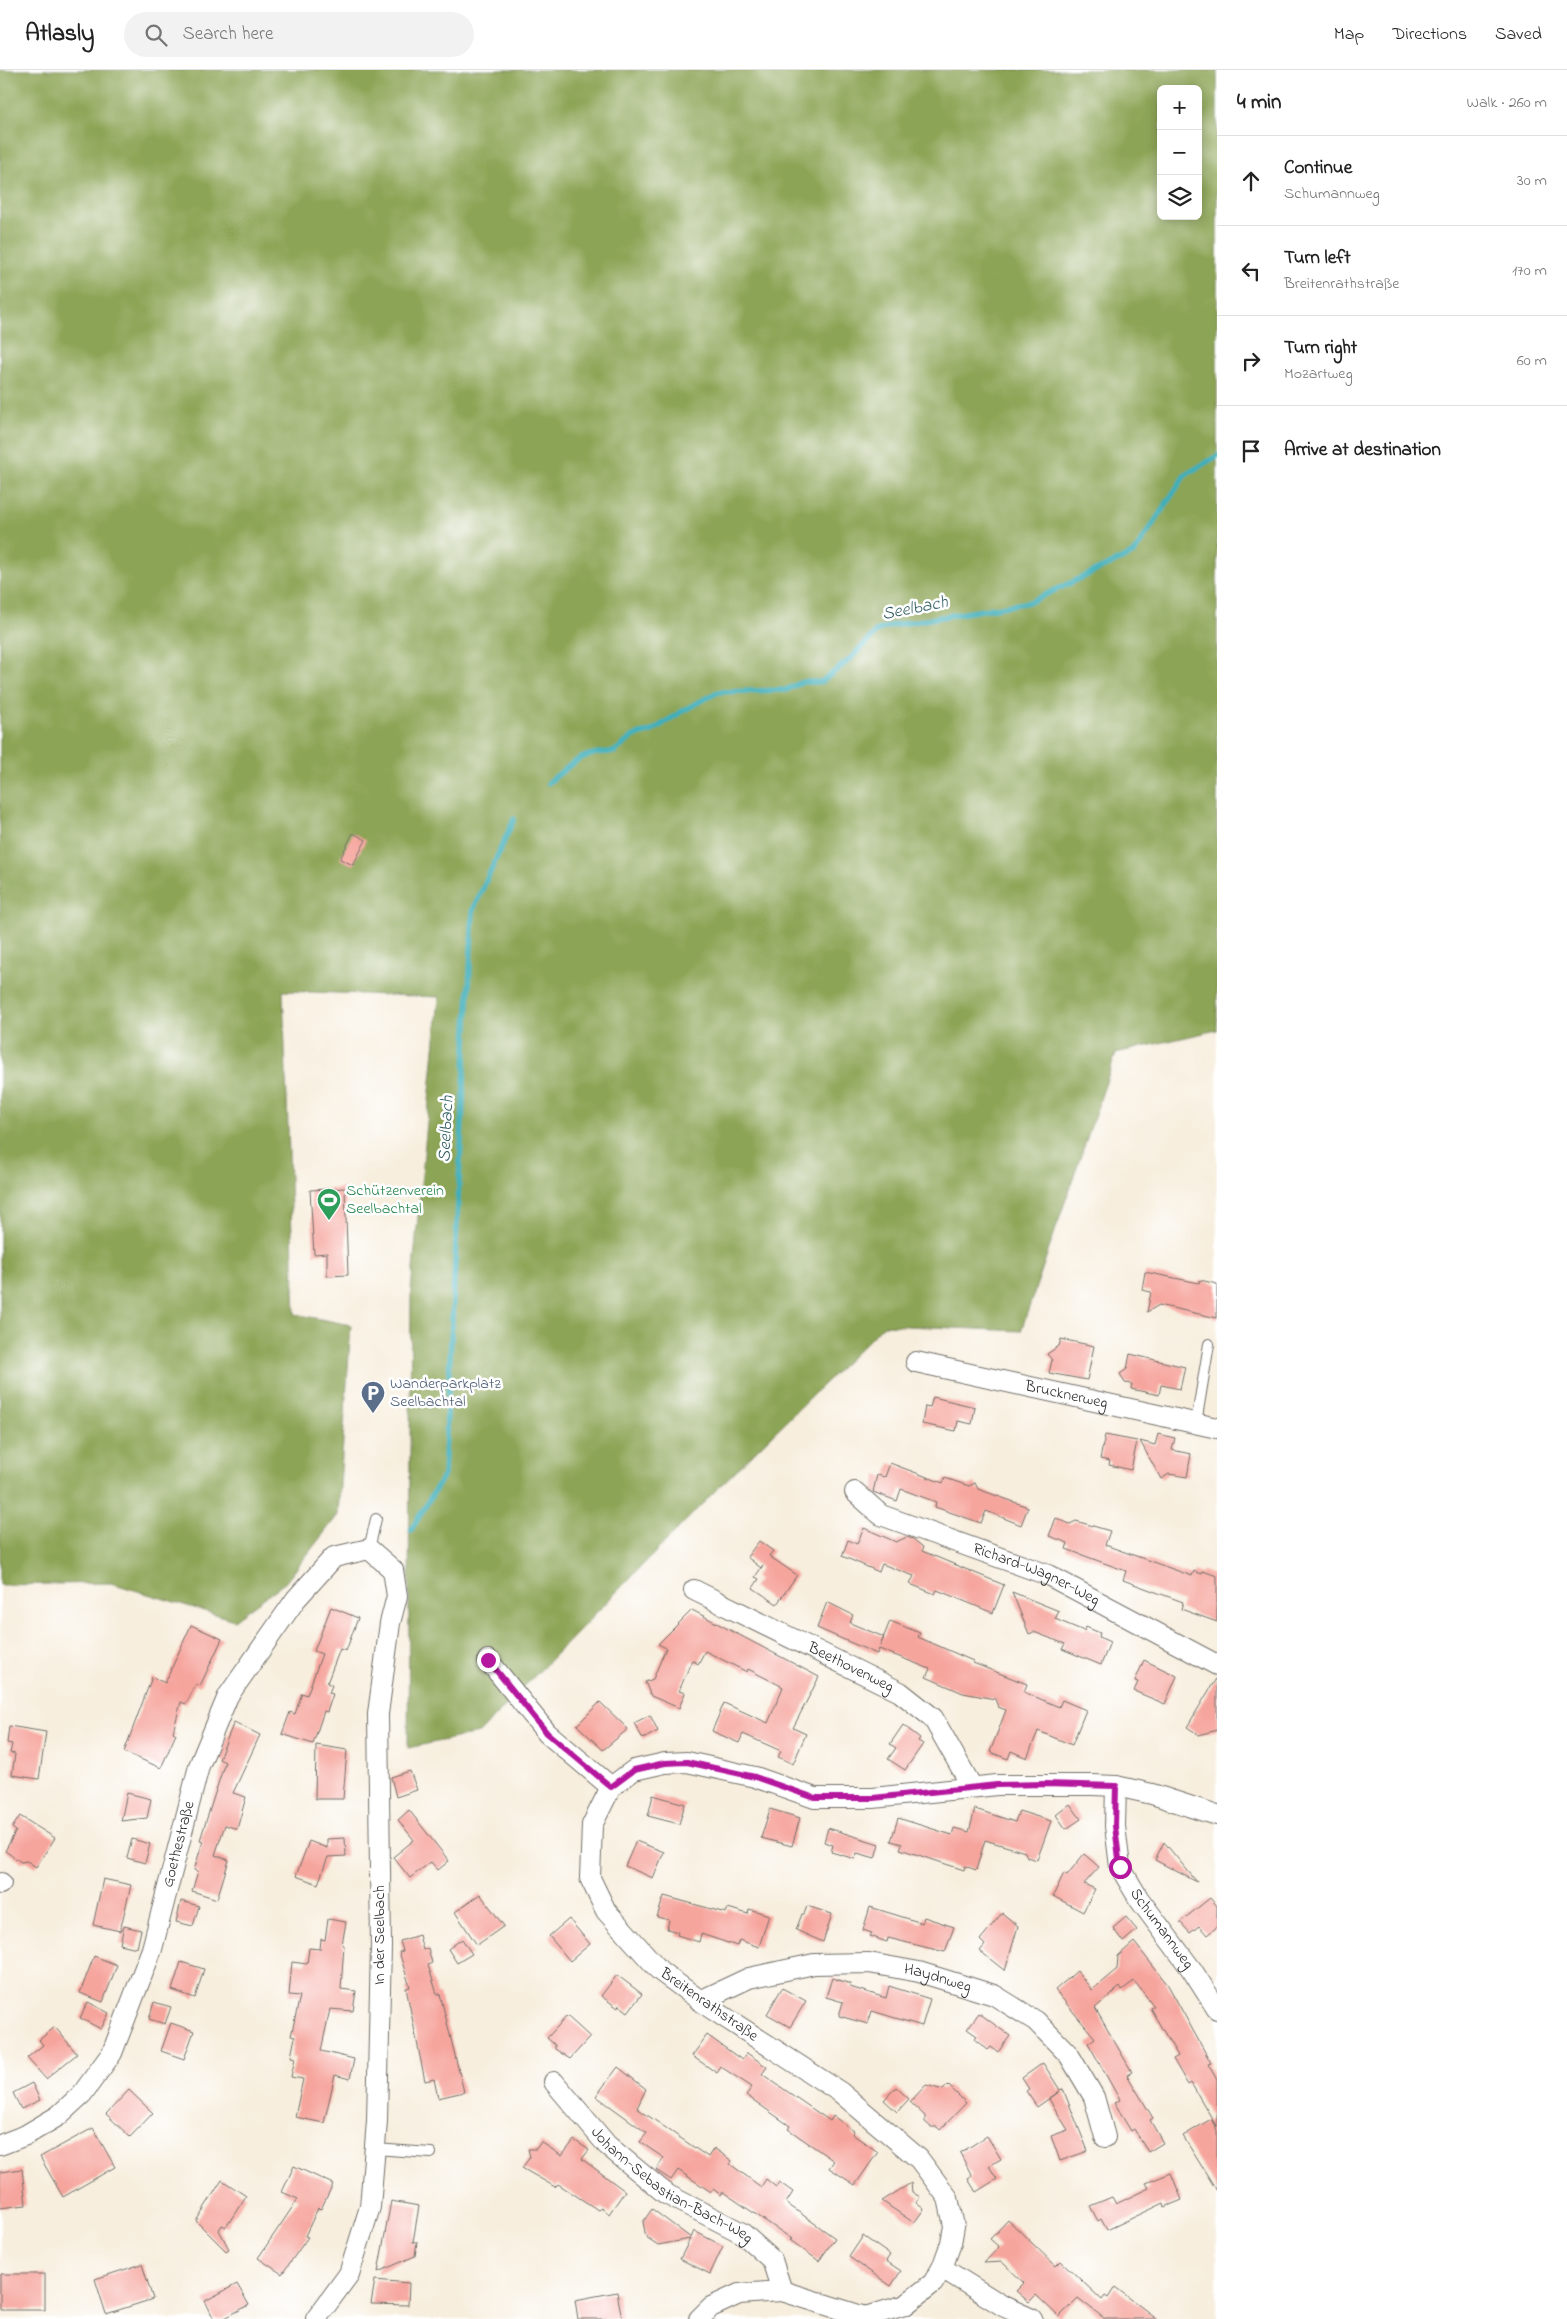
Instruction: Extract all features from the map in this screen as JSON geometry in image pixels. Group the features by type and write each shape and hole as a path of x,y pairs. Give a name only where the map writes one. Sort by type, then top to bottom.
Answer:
{"street":[{"name":"Brucknerweg","path":"916,1362 1217,1428"},
{"name":"Richard-Wagner-Weg","path":"855,1492 881,1515 1048,1575 1217,1665"},
{"name":"Goethestraße","path":"0,2145 26,2135 58,2116 82,2094 112,2053 152,1949 199,1766 228,1696 296,1599 334,1557 369,1549"},
{"name":"In der Seelbach","path":"316,2319 349,2274 370,2208 375,2148 381,1946 378,1714 390,1623 397,1596 393,1570 369,1549"},
{"name":"Beethovenweg","path":"694,1590 900,1692 933,1718 972,1787"},
{"path":"488,1660 547,1733 611,1787"},
{"name":"Breitenrathstraße","path":"699,2319 711,2307 739,2294 782,2291 866,2317 905,2305 933,2283 942,2268 951,2243 954,2226 948,2198 919,2159 840,2092 700,2001 660,1971 629,1939 606,1911 590,1878 592,1825 611,1787 634,1770 665,1763 687,1762 755,1777 815,1798 873,1798 972,1787 1045,1784 1116,1786 1152,1794 1217,1815"},
{"name":"Schumannweg","path":"1116,1786 1115,1826 1120,1867 1139,1899 1192,1970 1217,2008"},
{"name":"Haydnweg","path":"700,2001 749,1978 823,1964 868,1963 919,1972 994,1996 1036,2021 1069,2055 1094,2097 1105,2137"},
{"name":"Johann-Sebastian-Bach-Weg","path":"554,2082 606,2145 666,2194 742,2233 772,2260 782,2291"},
{"path":"942,2268 1003,2306 1032,2319"}],"lane":[{"path":"1196,1422 1209,1344"},
{"path":"369,1549 376,1519"},
{"path":"375,2148 430,2154"}],"green space":[{"path":"0,70 1217,70 1217,1030 1116,1053 1021,1331 884,1325 713,1493 479,1733 408,1748 411,1290 439,997 283,991 295,1314 351,1325 338,1515 286,1582 234,1620 111,1583 0,1585"}],"building":[{"path":"353,833 366,840 353,865 340,859"},
{"name":"Schützenverein Seelbachtal","path":"345,1188 348,1275 327,1276 327,1253 314,1254 310,1190"},
{"path":"1145,1272 1199,1283 1200,1280 1217,1284 1217,1318 1159,1305 1147,1312 1151,1292 1142,1290"},
{"path":"1061,1339 1094,1346 1087,1380 1049,1373 1052,1360 1047,1354 1059,1346"},
{"path":"1130,1354 1185,1367 1180,1389 1161,1385 1159,1395 1131,1389 1132,1384 1125,1383 1120,1374 1127,1369"},
{"path":"933,1397 975,1407 972,1424 958,1421 956,1431 922,1424 925,1406 930,1407"},
{"path":"1158,1434 1175,1438 1172,1450 1191,1454 1187,1477 1169,1474 1161,1479 1140,1441 1155,1445"},
{"path":"1105,1435 1137,1441 1131,1470 1109,1465 1110,1461 1100,1459"},
{"path":"890,1463 943,1483 945,1478 969,1486 975,1483 978,1489 1028,1507 1021,1525 986,1511 981,1523 935,1507 936,1502 901,1489 897,1501 873,1492 877,1475 885,1477"},
{"path":"1056,1518 1070,1524 1076,1521 1110,1531 1105,1545 1192,1576 1194,1571 1202,1574 1203,1571 1217,1576 1217,1622 1181,1609 1183,1602 1123,1580 1126,1571 1066,1549 1068,1543 1049,1536"},
{"path":"864,1528 896,1542 907,1537 913,1539 923,1547 922,1551 1004,1585 993,1613 937,1590 935,1594 910,1584 914,1576 882,1564 879,1572 842,1556 848,1540 857,1544"},
{"path":"759,1541 773,1551 769,1556 797,1575 777,1604 753,1588 759,1579 755,1577 761,1568 747,1557"},
{"path":"1012,1592 1059,1611 1055,1619 1084,1631 1086,1627 1100,1633 1099,1637 1110,1642 1101,1665 1062,1649 1065,1644 1034,1632 1029,1634"},
{"path":"827,1602 853,1615 850,1623 884,1637 890,1621 920,1633 918,1637 973,1661 973,1663 1027,1684 1024,1692 1059,1707 1062,1700 1086,1710 1072,1745 1038,1731 1027,1758 1011,1751 1008,1759 990,1752 1006,1710 998,1707 995,1699 963,1693 926,1677 930,1669 879,1649 877,1654 817,1628"},
{"path":"331,1607 358,1618 346,1651 340,1649 327,1683 332,1685 329,1693 333,1694 327,1712 324,1711 313,1744 282,1734 290,1712 295,1714 302,1693 307,1695 322,1654 314,1651"},
{"path":"692,1610 819,1677 793,1728 806,1734 793,1764 778,1757 781,1751 743,1734 739,1743 712,1731 724,1703 768,1723 783,1687 748,1669 747,1672 705,1651 698,1664 692,1660 679,1691 685,1693 679,1708 651,1696 645,1682 653,1679 666,1648 658,1644"},
{"path":"191,1625 222,1639 200,1686 196,1684 186,1704 181,1702 173,1732 176,1734 161,1768 124,1752 152,1677 165,1683"},
{"path":"1144,1660 1177,1676 1165,1704 1134,1691 1138,1682 1135,1681"},
{"path":"1217,1677 1217,1730 1199,1735 1187,1727"},
{"path":"600,1702 628,1729 603,1750 577,1725"},
{"path":"650,1715 658,1731 643,1739 634,1723"},
{"path":"234,1722 260,1735 233,1793 246,1797 237,1829 225,1825 215,1855 229,1860 217,1899 192,1891 198,1871 194,1870 203,1841 200,1840 225,1762 219,1759"},
{"path":"903,1725 920,1738 918,1741 923,1744 905,1770 888,1759 896,1748 890,1744"},
{"path":"9,1726 46,1732 39,1779 12,1775 15,1754 10,1753 12,1744 7,1743"},
{"path":"316,1745 347,1750 343,1799 315,1799"},
{"path":"410,1771 417,1790 396,1797 391,1777"},
{"path":"127,1793 151,1799 147,1818 121,1821"},
{"path":"653,1795 685,1804 679,1824 648,1816"},
{"path":"1070,1804 1081,1819 1066,1829 1056,1815"},
{"path":"770,1809 800,1818 792,1846 761,1838"},
{"path":"975,1809 1015,1822 1019,1811 1051,1821 1037,1860 1027,1857 1025,1852 985,1840 976,1870 965,1866 964,1870 900,1849 902,1844 891,1841 898,1818 952,1835 954,1828 969,1832"},
{"path":"409,1810 449,1861 438,1870 431,1862 410,1878 393,1857 414,1840 398,1820"},
{"path":"20,1816 55,1838 36,1867 27,1861 21,1862 5,1851 16,1831 12,1828"},
{"path":"828,1828 879,1844 875,1858 857,1853 855,1859 831,1852 833,1845 824,1842"},
{"path":"345,1838 346,1856 328,1857 318,1884 296,1876 309,1841 327,1848 327,1839"},
{"path":"132,1839 150,1844 145,1863 127,1858"},
{"path":"636,1841 664,1852 653,1878 625,1866"},
{"path":"1164,1842 1197,1882 1155,1860"},
{"path":"1084,1854 1099,1867 1084,1884 1095,1889 1083,1912 1053,1896 1064,1873 1067,1875"},
{"path":"103,1879 131,1885 120,1931 93,1925"},
{"path":"480,1894 504,1926 477,1945 455,1912"},
{"path":"664,1896 726,1913 728,1908 748,1914 749,1909 769,1915 759,1947 739,1940 737,1946 701,1934 699,1942 677,1935 678,1932 667,1929 669,1920 657,1917"},
{"path":"1210,1898 1217,1906 1217,1927 1207,1935 1199,1926 1190,1933 1180,1922"},
{"path":"181,1901 199,1906 193,1926 176,1922"},
{"path":"807,1906 832,1914 823,1942 796,1930"},
{"path":"870,1907 922,1923 924,1917 954,1927 945,1952 888,1938 887,1942 870,1936 872,1933 863,1930"},
{"path":"1002,1913 1018,1926 1005,1971 980,1951 985,1945 980,1940"},
{"path":"1126,1917 1137,1930 1123,1942 1113,1928"},
{"path":"328,1919 346,1922 342,1945 344,1945 341,1989 356,1991 353,2011 330,2009 321,2051 354,2059 350,2079 335,2075 324,2123 295,2117 303,2079 291,2077 295,2058 291,2057 295,2037 291,2036 300,1996 289,1995 292,1962 307,1964 309,1948 320,1949 321,1939 325,1940"},
{"path":"569,1919 590,1944 570,1961 549,1936"},
{"path":"124,1926 141,1930 137,1948 120,1944"},
{"path":"419,1935 423,1950 428,1948 432,1963 428,1965 437,1994 440,1994 464,2092 438,2098 434,2079 425,2081 406,1988 410,1987 399,1952 403,1951 400,1941"},
{"path":"462,1939 472,1954 457,1963 448,1949"},
{"path":"1134,1942 1168,1985 1211,2063 1208,2064 1217,2080 1217,2127 1191,2083 1188,2085 1173,2059 1178,2056 1150,2008 1154,2006 1134,1981 1122,1990 1120,1987 1095,2008 1132,2072 1127,2075 1153,2118 1150,2120 1163,2143 1148,2152 1134,2129 1131,2131 1114,2103 1120,2100 1088,2043 1095,2038 1055,1990 1077,1971 1092,1990 1117,1969 1118,1956"},
{"path":"94,1956 117,1965 103,2002 80,1993"},
{"path":"181,1962 204,1969 195,1998 172,1990"},
{"path":"617,1975 642,1994 628,2012 619,2005 618,2008 601,1996"},
{"path":"832,1978 851,1984 850,1987 886,1998 889,1986 930,1999 922,2026 872,2011 868,2024 839,2016 843,2002 826,1997"},
{"path":"782,1988 806,2001 790,2027 767,2014"},
{"path":"88,2002 109,2013 101,2029 80,2018"},
{"path":"154,2002 171,2007 165,2024 149,2019"},
{"path":"979,2013 1010,2036 998,2052 991,2047 988,2050 974,2039 977,2036 967,2029"},
{"path":"567,2016 590,2037 570,2059 555,2049 555,2045 547,2038"},
{"path":"171,2023 194,2031 184,2059 161,2051"},
{"path":"55,2027 77,2054 46,2079 27,2058 43,2045 39,2040"},
{"path":"707,2035 742,2060 747,2053 767,2067 762,2074 830,2121 833,2116 854,2131 852,2134 878,2152 855,2185 829,2168 834,2161 788,2129 790,2126 746,2095 752,2087 721,2067 717,2073 692,2056"},
{"path":"1043,2063 1060,2090 1063,2089 1088,2151 1060,2161 1051,2136 1068,2130 1049,2099 1060,2091 1037,2107 1026,2091 1029,2089 1022,2078"},
{"path":"618,2067 646,2089 637,2108 708,2157 714,2148 732,2161 730,2164 761,2187 766,2179 776,2187 779,2182 793,2192 786,2203 835,2238 819,2261 790,2240 792,2239 723,2192 721,2195 713,2189 711,2192 678,2170 671,2180 656,2170 664,2158 640,2142 647,2133 596,2096"},
{"path":"32,2083 40,2100 21,2109 13,2093"},
{"path":"926,2085 943,2090 948,2085 966,2103 940,2130 937,2127 931,2127 925,2122 925,2116 910,2102"},
{"path":"896,2087 909,2099 897,2112 884,2100"},
{"path":"129,2090 153,2113 130,2137 106,2114"},
{"path":"1211,2119 1217,2130 1217,2191 1183,2136"},
{"path":"93,2128 115,2167 63,2197 40,2157"},
{"path":"987,2136 1001,2159 989,2166 997,2179 976,2192 968,2179 972,2176 960,2153"},
{"path":"574,2140 589,2150 582,2159 625,2191 609,2214 601,2208 598,2210 558,2184 555,2187 522,2168 530,2157 528,2149 536,2149 541,2142 562,2156"},
{"path":"294,2166 333,2184 321,2209 318,2208 305,2236 308,2237 282,2274 258,2258 298,2199 282,2192"},
{"path":"22,2169 26,2205 0,2208 0,2172"},
{"path":"1171,2173 1182,2200 1165,2207 1164,2203 1107,2230 1101,2219 1098,2221 1090,2206 1112,2197 1116,2204 1149,2188 1146,2183"},
{"path":"222,2180 246,2196 226,2227 222,2225 219,2230 229,2249 226,2251 196,2221"},
{"path":"911,2183 912,2192 920,2197 916,2203 924,2209 914,2223 882,2201"},
{"path":"391,2201 419,2206 413,2242 417,2242 415,2256 378,2272"},
{"path":"652,2209 691,2238 694,2231 723,2246 710,2274 680,2259 690,2239 658,2245 646,2237 643,2222"},
{"path":"1008,2220 1056,2266 1061,2261 1102,2300 1105,2296 1108,2298 1115,2287 1157,2319 1105,2319 1078,2298 1059,2317 1036,2295 1029,2302 1016,2291 1024,2283 1002,2262 984,2263 999,2247 990,2239"},
{"path":"863,2236 890,2255 886,2261 901,2271 891,2286 849,2257"},
{"path":"142,2264 153,2299 106,2314 95,2279"},
{"path":"0,2274 45,2274 45,2310 0,2310"},
{"path":"375,2280 409,2283 408,2305 371,2304"},
{"path":"237,2284 249,2305 223,2319 214,2319 205,2301"},
{"path":"617,2292 622,2319 578,2319 575,2300"}],"waterway":[{"name":"Seelbach","path":"548,783 585,756 603,752 614,752 634,736 652,731 684,710 718,692 786,690 802,682 821,682 848,661 878,630 894,625 1030,602 1134,553 1185,475 1217,456"},
{"name":"Seelbach","path":"411,1530 444,1475 473,910 514,819"}],"place":[{"name":"Schützenverein Seelbachtal","path":"329,1221"},
{"name":"Wanderparkplatz Seelbachtal","path":"373,1414"}],"route":[{"path":"488,1660 547,1733 611,1787 634,1770 665,1763 687,1762 755,1777 815,1798 873,1798 997,1785 1116,1786 1115,1826 1120,1867"}]}
